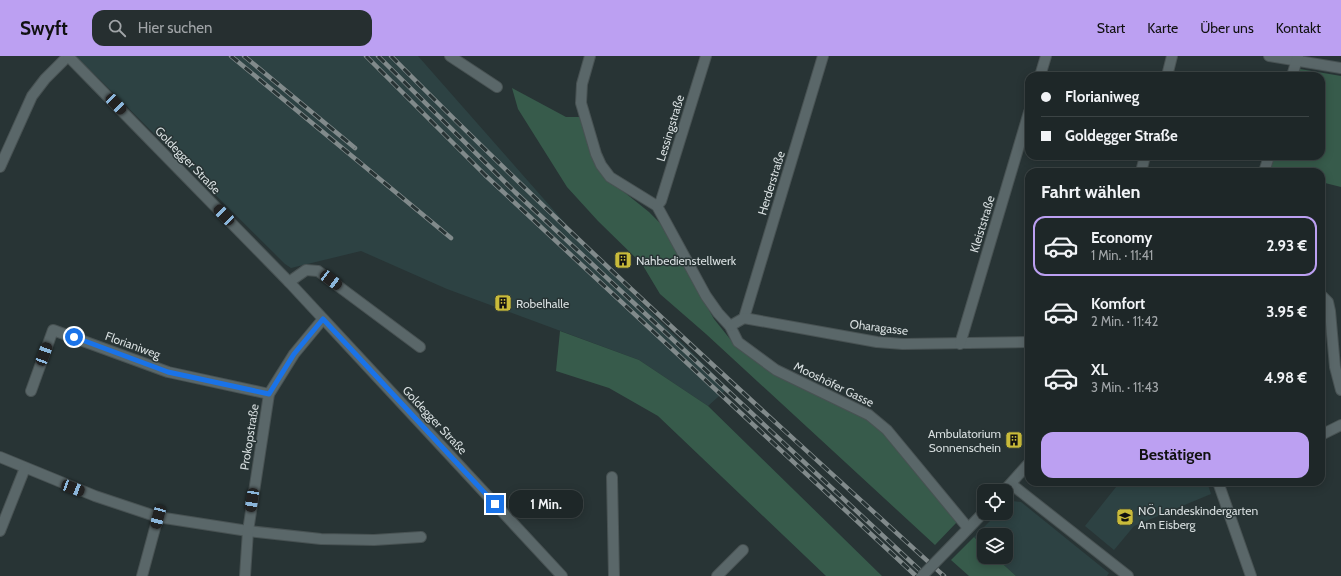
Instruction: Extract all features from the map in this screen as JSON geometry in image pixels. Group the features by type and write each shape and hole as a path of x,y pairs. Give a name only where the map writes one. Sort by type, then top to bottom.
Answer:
{"street":[{"path":"0,167 32,96 45,79 68,56"},
{"name":"Goldegger Straße","path":"68,56 288,282 562,576"},
{"path":"450,56 498,87"},
{"path":"590,56 582,84 581,103 596,154 601,165 610,176 657,206"},
{"name":"Lessingstraße","path":"657,206 661,200 706,56"},
{"name":"Herderstraße","path":"744,318 823,56"},
{"path":"1041,72 1046,56"},
{"path":"1167,72 1172,56"},
{"path":"1269,56 1298,58 1341,68"},
{"path":"1293,72 1298,58"},
{"name":"Kleiststraße","path":"960,344 1025,125"},
{"name":"Mooshöfer Gasse","path":"657,206 706,296 718,313 730,326 738,342 744,348 776,370 869,415 887,430 968,528"},
{"path":"288,282 306,270 318,271 420,347"},
{"path":"1325,298 1328,302 1330,311 1335,368 1341,390"},
{"path":"730,326 744,318"},
{"name":"Oharagasse","path":"744,318 877,342 904,344 1025,342"},
{"name":"Prokopstraße","path":"245,576 248,530 269,394 294,354 323,319"},
{"name":"Florianiweg","path":"31,390 53,330 168,372 269,394"},
{"path":"1325,434 1341,425"},
{"path":"0,457 95,496 158,517 321,539 374,540 421,537"},
{"path":"0,532 25,468"},
{"path":"1011,484 1025,468"},
{"path":"612,477 614,576"},
{"path":"1220,486 1251,576"},
{"path":"1013,491 1117,573 1128,576"},
{"path":"142,576 158,517"},
{"path":"922,576 977,519"},
{"path":"717,576 743,550"}],"shaded area":[{"path":"76,56 418,56 594,256 728,388 708,406 639,360 447,289 361,251 291,268 285,264"},
{"name":"NÖ Landeskindergarten Am Eisberg","path":"1117,486 1208,486 1211,494 1134,526 1114,550 1085,526"},
{"path":"1013,501 1021,502 1109,573 1107,576 1016,576 1003,564 1013,564 1013,528 983,528 991,520 1013,520"}],"green space":[{"path":"1300,69 1318,72 1299,72"},
{"path":"1325,73 1341,76 1341,187 1325,183 1325,168 1270,168 1273,160 1325,160"},
{"path":"512,88 566,117 580,117 604,176 649,212 660,223 714,319 734,344 868,417 887,435 957,522 935,545 706,334 660,294 642,264 598,221 567,187 518,109"},
{"path":"560,331 639,360 708,406 882,576 826,576 658,416 609,388 556,371"},
{"path":"974,537 977,540 977,564 1003,564 1016,576 969,576 951,560"}],"railway":[{"path":"231,56 451,238"},
{"path":"244,56 355,148"},
{"path":"366,56 485,175 916,576"},
{"path":"378,56 515,192 926,576"},
{"path":"391,56 526,189 664,320 944,576"}],"place":[{"name":"Nahbedienstellwerk","path":"623,260"},
{"name":"Robelhalle","path":"503,303"},
{"name":"Ambulatorium Sonnenschein","path":"1014,440"},
{"name":"NÖ Landeskindergarten Am Eisberg","path":"1125,517"}],"route":[{"path":"74,337 168,372 269,394 294,354 323,319 495,504"}]}
